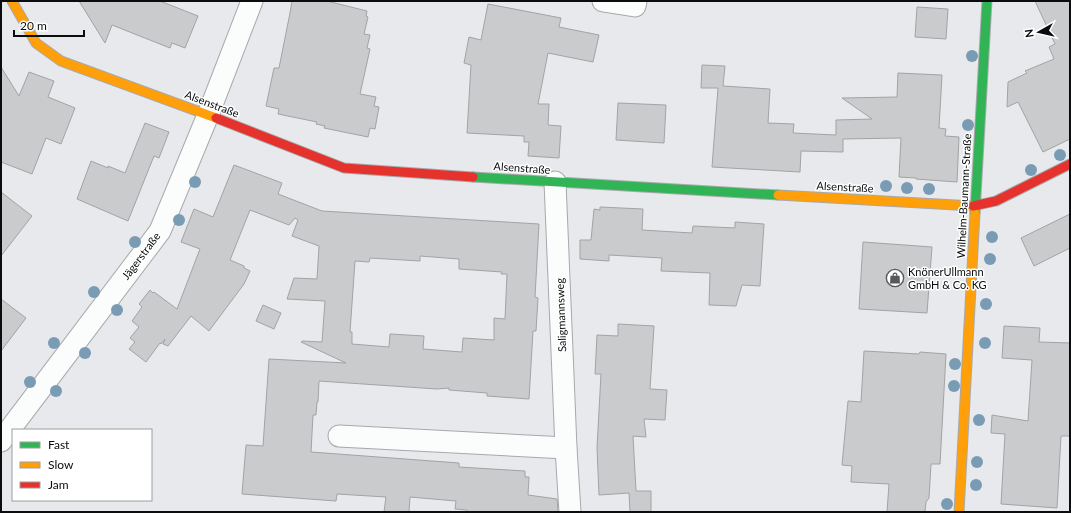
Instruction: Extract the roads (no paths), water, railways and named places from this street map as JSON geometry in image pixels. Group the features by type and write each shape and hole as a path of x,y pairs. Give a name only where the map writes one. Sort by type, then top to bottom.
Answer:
{"street":[{"name":"Alsenstraße","path":"12,1 36,43 61,61 344,168 555,182 975,206 996,201 1070,164"},
{"name":"Jägerstraße","path":"1,440 160,231 208,116 252,1"},
{"path":"603,1 635,6 636,1"},
{"name":"Wilhelm-Baumann-Straße","path":"959,512 987,1"},
{"name":"Saligmannsweg","path":"555,182 570,512"},
{"path":"339,436 566,448"}],"place":[{"name":"KnönerUllmann GmbH & Co. KG","path":"895,278"}]}
